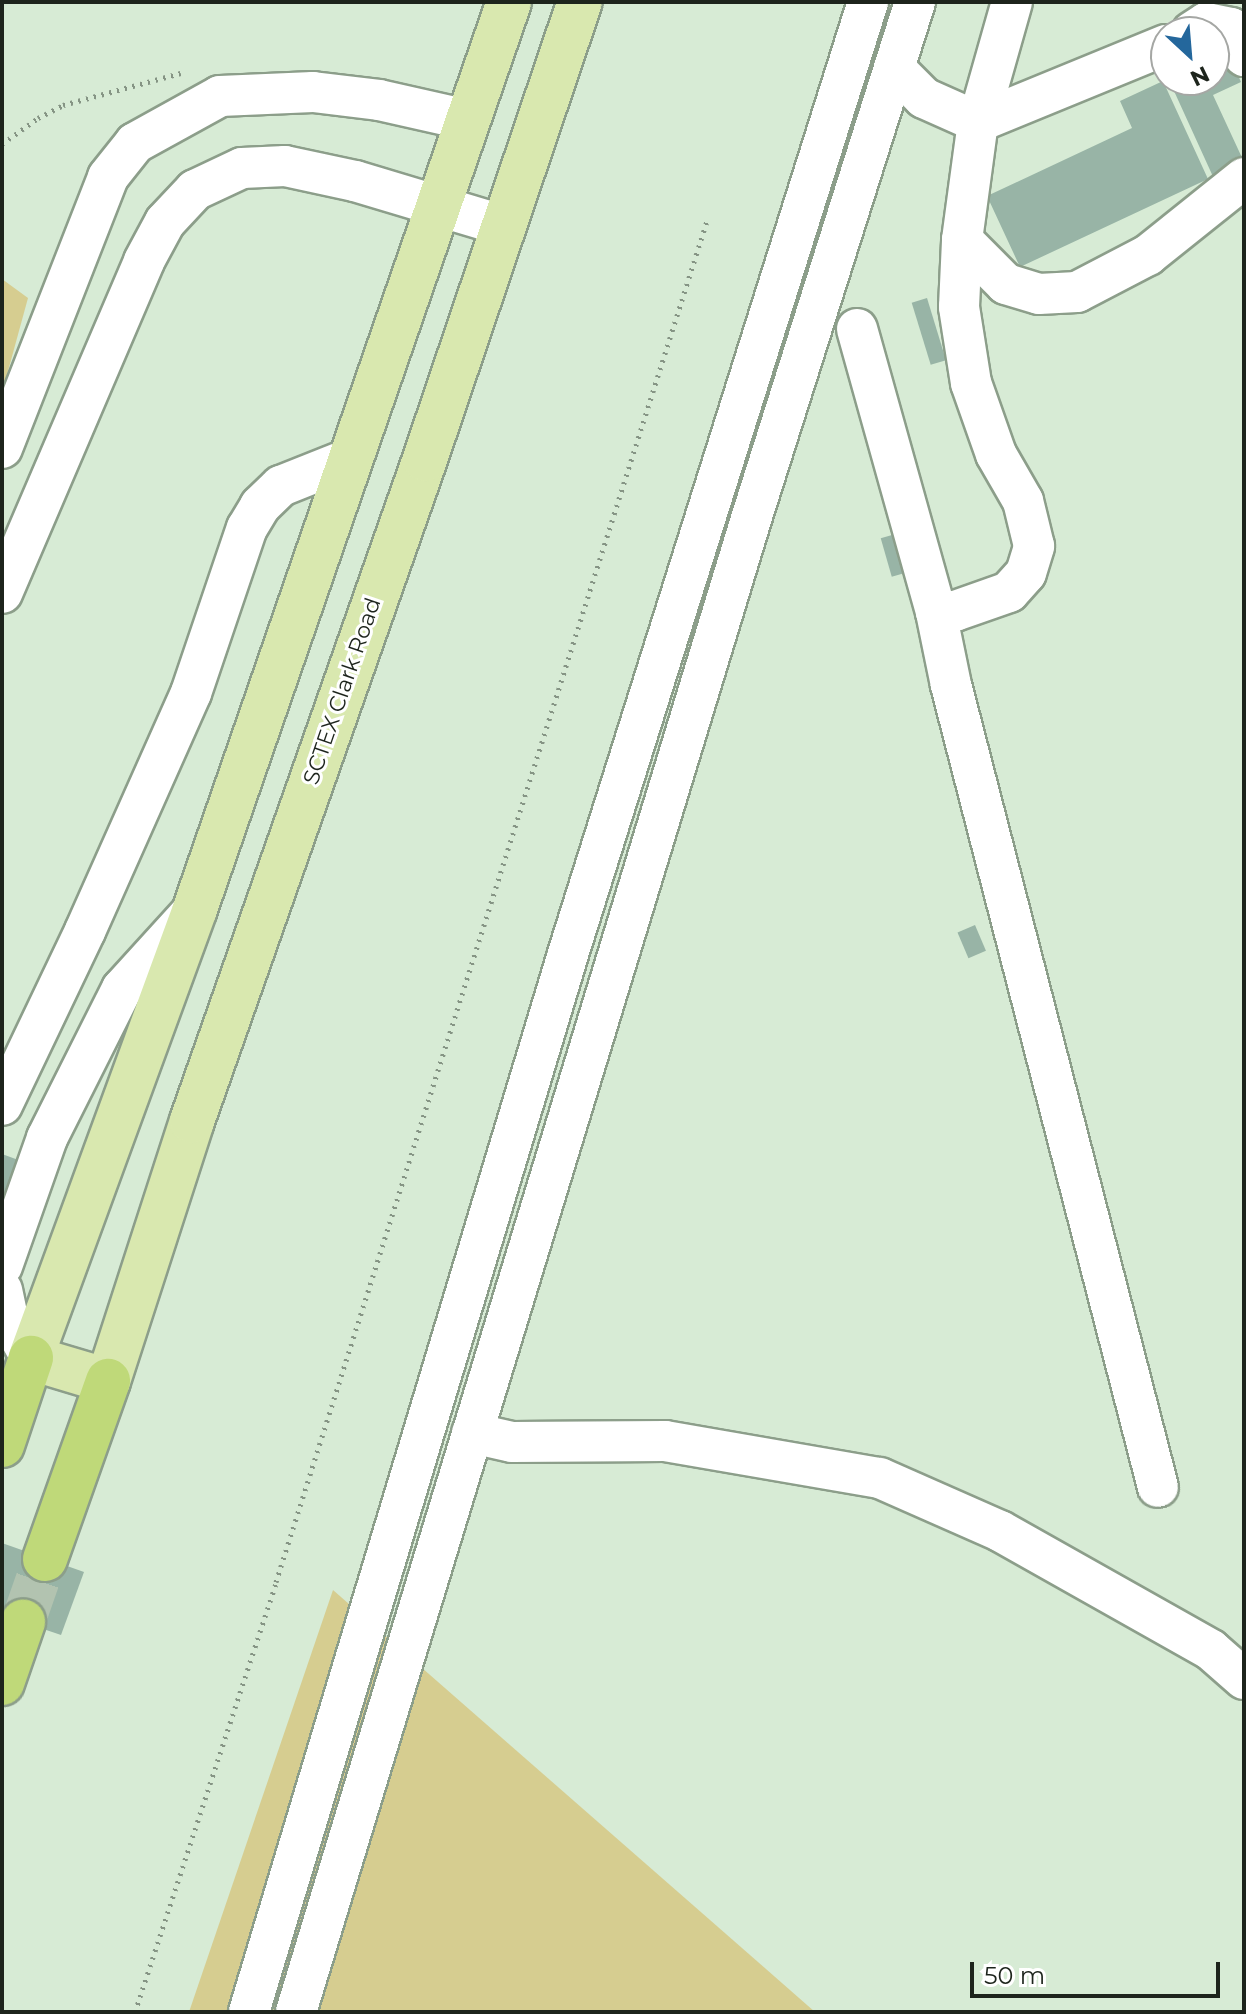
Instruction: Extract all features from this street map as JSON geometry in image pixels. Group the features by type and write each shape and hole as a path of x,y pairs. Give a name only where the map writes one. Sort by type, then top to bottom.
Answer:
{"highway":[{"path":"2,1445 31,1358"},
{"path":"45,1559 108,1381"},
{"path":"2,1683 23,1622"}],"main road":[{"path":"108,1381 31,1358 119,1108 195,909 509,2"},
{"name":"SCTEX Clark Road","path":"108,1381 192,1121 505,226 580,2"}],"street":[{"path":"249,2012 568,954 868,2"},
{"path":"296,2012 752,516 915,2"},
{"path":"945,611 1009,592 1026,573 1034,546 1023,501 996,454 971,383 959,307 962,240 978,122 1012,2"},
{"path":"1230,28 1244,56"},
{"path":"894,68 924,98 978,122 1150,52"},
{"path":"2,448 108,177 135,143 220,96 313,92 379,100 468,120"},
{"path":"2,593 144,261 165,222 195,190 242,168 285,166 355,181 505,226"},
{"path":"962,240 1006,284 1039,294 1077,292 1148,255 1244,178"},
{"path":"857,329 945,611 951,685 1158,1487"},
{"path":"2,1105 85,931 191,693 247,528 260,506 281,486 351,458"},
{"path":"2,1266 47,1138 122,989 195,909"},
{"path":"2,1290 7,1314 31,1358"},
{"path":"472,1433 512,1442 665,1441 880,1478 1000,1531 1211,1650 1244,1679"}],"path":[{"path":"2,144 38,118 63,105 171,75 186,72 220,96"},
{"path":"135,2012 276,1582 707,221"}],"shaded area":[{"path":"2,279 28,298 2,393"},
{"path":"333,1590 815,2012 189,2012"}],"building":[{"path":"1230,58 1241,82 1230,87"},
{"path":"1150,87 1150,96 1170,96 1208,179 1020,267 987,196 1132,128 1120,101"},
{"path":"1176,96 1213,96 1244,162 1215,181"},
{"path":"927,298 946,360 931,365 912,303"},
{"path":"899,533 910,571 892,577 881,538"},
{"path":"975,925 986,951 968,958 958,932"},
{"path":"2,1154 32,1165 2,1208"},
{"path":"2,1543 84,1572 61,1635 2,1615"}],"tunnel":[{"path":"23,1622 45,1559"}]}
